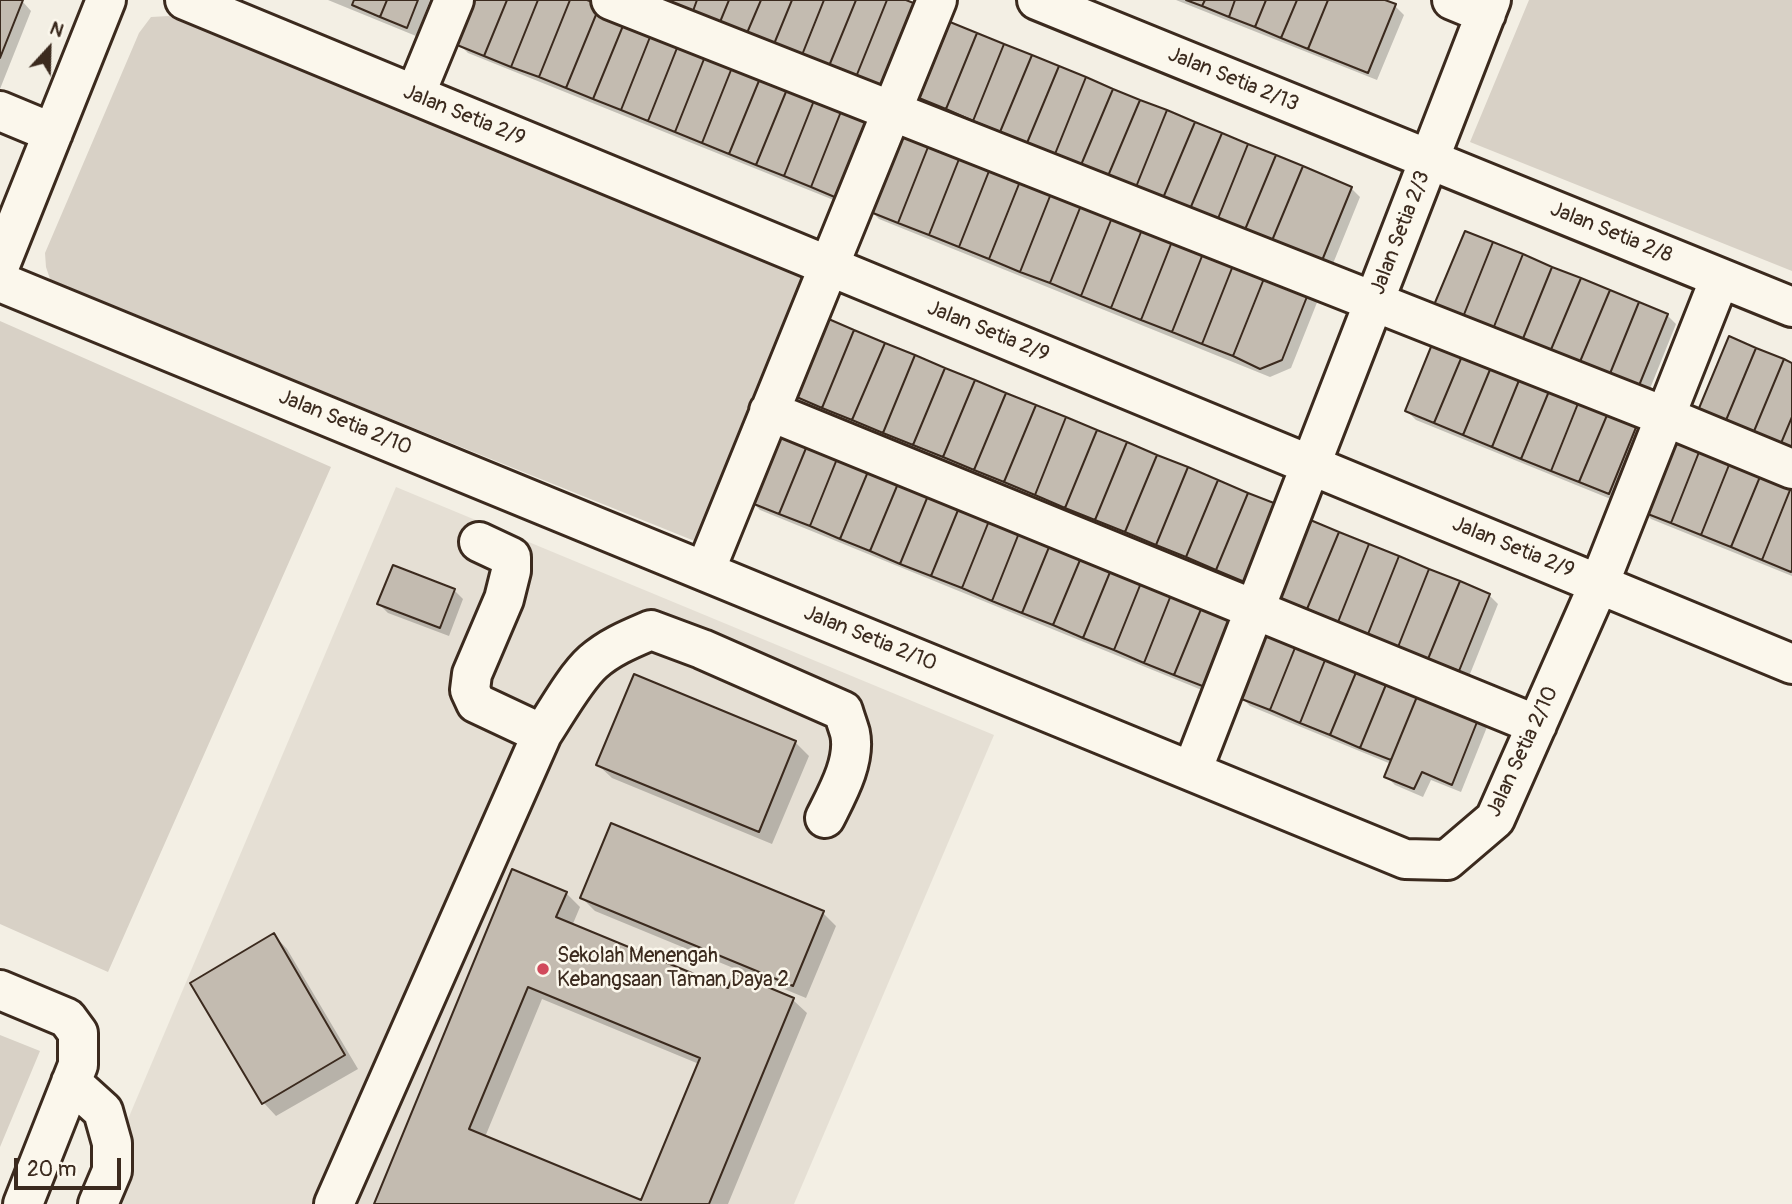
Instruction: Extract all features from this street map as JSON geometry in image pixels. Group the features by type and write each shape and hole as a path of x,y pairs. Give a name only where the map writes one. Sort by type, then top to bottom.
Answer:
{"street":[{"path":"0,265 106,0"},
{"name":"Jalan Setia 2/9","path":"185,0 1792,664"},
{"path":"415,95 454,0"},
{"path":"611,0 1792,469"},
{"path":"705,571 937,0"},
{"name":"Jalan Setia 2/13","path":"1037,0 1429,160"},
{"name":"Jalan Setia 2/3","path":"1192,771 1429,160 1476,5"},
{"path":"0,111 53,133"},
{"name":"Jalan Setia 2/8","path":"1429,160 1792,307"},
{"name":"Jalan Setia 2/10","path":"0,282 1405,859 1447,860 1495,819 1599,584 1720,278"},
{"path":"769,411 1537,725"},
{"path":"479,542 510,557 511,571 504,599 472,674 470,690 476,703 542,734"},
{"path":"334,1204 542,734 592,663 614,646 650,630 702,649 843,711 850,735 850,751 845,775 825,818"},
{"path":"0,990 67,1018 78,1033 78,1065 23,1204"},
{"path":"71,1082 103,1111 112,1143 112,1171 98,1204"}],"shaded area":[{"path":"1529,0 1792,0 1792,271 1470,142"},
{"path":"169,16 828,283 722,552 51,282 45,253 139,33 151,17"},
{"path":"0,321 331,467 108,972 0,924"},
{"name":"Sekolah Menengah Kebangsaan Taman Daya 2","path":"396,487 994,735 794,1204 92,1204"},
{"path":"0,1035 40,1051 0,1147"}],"building":[{"path":"0,0 23,0 0,58"},
{"path":"354,0 387,0 380,17 352,5"},
{"path":"387,0 418,0 407,28 380,17"},
{"path":"475,0 507,0 484,56 457,45"},
{"path":"507,0 538,0 511,67 484,56"},
{"path":"538,0 570,0 539,77 511,67"},
{"path":"570,0 587,0 600,5 566,88 539,77"},
{"path":"666,0 697,0 693,11"},
{"path":"697,0 729,0 720,22 693,11"},
{"path":"729,0 761,0 747,33 720,22"},
{"path":"761,0 792,0 774,44 747,33"},
{"path":"792,0 824,0 802,55 774,44"},
{"path":"824,0 856,0 829,66 802,55"},
{"path":"856,0 887,0 856,77 829,66"},
{"path":"887,0 906,0 916,4 882,88 856,77"},
{"path":"1186,0 1205,0 1202,6"},
{"path":"1205,0 1235,0 1229,17 1202,6"},
{"path":"1235,0 1266,0 1255,27 1229,17"},
{"path":"1266,0 1297,0 1281,38 1255,27"},
{"path":"1297,0 1328,0 1308,49 1281,38"},
{"path":"1328,0 1385,0 1396,4 1368,73 1308,49"},
{"path":"600,5 627,16 593,99 566,88"},
{"path":"627,16 654,27 621,110 593,99"},
{"path":"950,22 977,33 946,109 919,98"},
{"path":"654,27 681,38 648,121 621,110"},
{"path":"977,33 1004,44 973,121 946,109"},
{"path":"681,38 708,49 675,132 648,121"},
{"path":"1004,44 1032,55 1000,132 973,121"},
{"path":"708,49 735,60 702,143 675,132"},
{"path":"1032,55 1059,66 1027,143 1000,132"},
{"path":"735,60 763,71 729,154 702,143"},
{"path":"1059,66 1086,77 1055,154 1027,143"},
{"path":"763,71 790,82 756,165 729,154"},
{"path":"1086,77 1113,89 1081,165 1055,154"},
{"path":"790,82 817,93 784,176 756,165"},
{"path":"1113,89 1140,100 1108,176 1081,165"},
{"path":"817,93 844,104 811,187 784,176"},
{"path":"1140,100 1167,110 1136,187 1108,176"},
{"path":"844,104 870,114 837,198 811,187"},
{"path":"1167,110 1195,122 1163,198 1136,187"},
{"path":"1195,122 1222,133 1190,209 1163,198"},
{"path":"902,125 932,137 898,223 868,211"},
{"path":"1222,133 1248,144 1217,221 1190,209"},
{"path":"932,137 963,149 929,235 898,223"},
{"path":"1248,144 1276,155 1244,232 1217,221"},
{"path":"963,149 993,161 959,247 929,235"},
{"path":"1276,155 1303,166 1271,243 1244,232"},
{"path":"993,161 1023,174 989,259 959,247"},
{"path":"1303,166 1352,187 1321,263 1271,243"},
{"path":"1023,174 1054,186 1020,272 989,259"},
{"path":"1054,186 1084,198 1050,283 1020,272"},
{"path":"1084,198 1115,210 1081,296 1050,283"},
{"path":"1115,210 1145,222 1111,308 1081,296"},
{"path":"1145,222 1175,234 1141,320 1111,308"},
{"path":"1465,231 1493,242 1463,317 1434,305"},
{"path":"1175,234 1206,246 1172,332 1141,320"},
{"path":"1493,242 1523,254 1493,329 1463,317"},
{"path":"1206,246 1236,258 1202,344 1172,332"},
{"path":"1523,254 1552,267 1522,341 1493,329"},
{"path":"1236,258 1267,271 1233,356 1202,344"},
{"path":"1552,267 1581,278 1550,352 1522,341"},
{"path":"1267,271 1310,289 1282,360 1260,369 1233,356"},
{"path":"1581,278 1610,290 1579,364 1550,352"},
{"path":"1610,290 1639,302 1609,376 1579,364"},
{"path":"1639,302 1668,314 1638,388 1609,376"},
{"path":"824,317 854,330 822,408 792,395"},
{"path":"854,330 885,343 852,420 822,408"},
{"path":"1729,336 1756,348 1724,425 1697,413"},
{"path":"1435,337 1465,349 1434,423 1405,411"},
{"path":"885,343 915,355 883,433 852,420"},
{"path":"1756,348 1784,359 1752,436 1724,425"},
{"path":"1465,349 1494,360 1463,435 1434,423"},
{"path":"915,355 945,368 913,445 883,433"},
{"path":"1784,359 1792,363 1792,417 1779,448 1752,436"},
{"path":"1494,360 1522,373 1492,447 1463,435"},
{"path":"945,368 975,380 943,457 913,445"},
{"path":"1522,373 1552,384 1521,459 1492,447"},
{"path":"975,380 1006,393 974,470 943,457"},
{"path":"1552,384 1581,396 1551,471 1521,459"},
{"path":"1006,393 1036,405 1004,482 974,470"},
{"path":"1581,396 1610,408 1579,482 1551,471"},
{"path":"1036,405 1066,417 1035,495 1004,482"},
{"path":"1610,408 1639,420 1609,494 1579,482"},
{"path":"1066,417 1097,430 1065,508 1035,495"},
{"path":"1792,417 1792,453 1779,448"},
{"path":"780,424 811,436 779,514 749,502"},
{"path":"1097,430 1127,442 1095,520 1065,508"},
{"path":"1673,430 1703,442 1671,523 1640,511"},
{"path":"811,436 841,449 810,526 779,514"},
{"path":"1127,442 1157,455 1125,532 1095,520"},
{"path":"1703,442 1733,455 1701,535 1671,523"},
{"path":"841,449 872,462 840,539 810,526"},
{"path":"1157,455 1188,467 1156,545 1125,532"},
{"path":"1733,455 1764,467 1731,547 1701,535"},
{"path":"872,462 902,474 870,551 840,539"},
{"path":"1188,467 1218,480 1186,557 1156,545"},
{"path":"1764,467 1792,485 1762,560 1731,547"},
{"path":"902,474 932,486 900,564 870,551"},
{"path":"1218,480 1248,493 1216,570 1186,557"},
{"path":"1792,485 1792,570 1791,572 1762,560"},
{"path":"932,486 963,498 931,576 900,564"},
{"path":"1248,493 1279,505 1247,583 1216,570"},
{"path":"963,498 993,511 962,588 931,576"},
{"path":"993,511 1023,523 992,601 962,588"},
{"path":"1308,519 1339,532 1307,609 1276,597"},
{"path":"1023,523 1054,535 1022,613 992,601"},
{"path":"1339,532 1369,544 1338,622 1307,609"},
{"path":"1054,535 1085,548 1053,625 1022,613"},
{"path":"1369,544 1399,556 1368,634 1338,622"},
{"path":"1085,548 1115,560 1083,638 1053,625"},
{"path":"1399,556 1429,569 1398,647 1368,634"},
{"path":"1115,560 1145,573 1114,650 1083,638"},
{"path":"393,565 455,589 440,628 377,604"},
{"path":"1429,569 1460,581 1428,659 1398,647"},
{"path":"1145,573 1175,585 1144,663 1114,650"},
{"path":"1460,581 1490,594 1459,671 1428,659"},
{"path":"1175,585 1206,597 1174,675 1144,663"},
{"path":"1206,597 1236,609 1205,687 1174,675"},
{"path":"1271,620 1301,633 1270,710 1239,698"},
{"path":"1301,633 1331,645 1300,723 1270,710"},
{"path":"1331,645 1362,658 1330,735 1300,723"},
{"path":"1362,658 1392,670 1360,748 1330,735"},
{"path":"1392,670 1423,682 1391,760 1360,748"},
{"path":"634,674 796,741 759,832 596,765"},
{"path":"1423,682 1483,707 1452,785 1422,772 1414,789 1384,777"},
{"path":"611,823 824,911 793,986 580,898"},
{"path":"512,869 567,892 556,917 728,988 734,973 794,998 709,1204 374,1204","holes":["528,987 700,1058 641,1200 469,1129"]},
{"path":"274,933 345,1055 262,1104 190,983"}],"place":[{"name":"Sekolah Menengah Kebangsaan Taman Daya 2","path":"543,969"}]}
